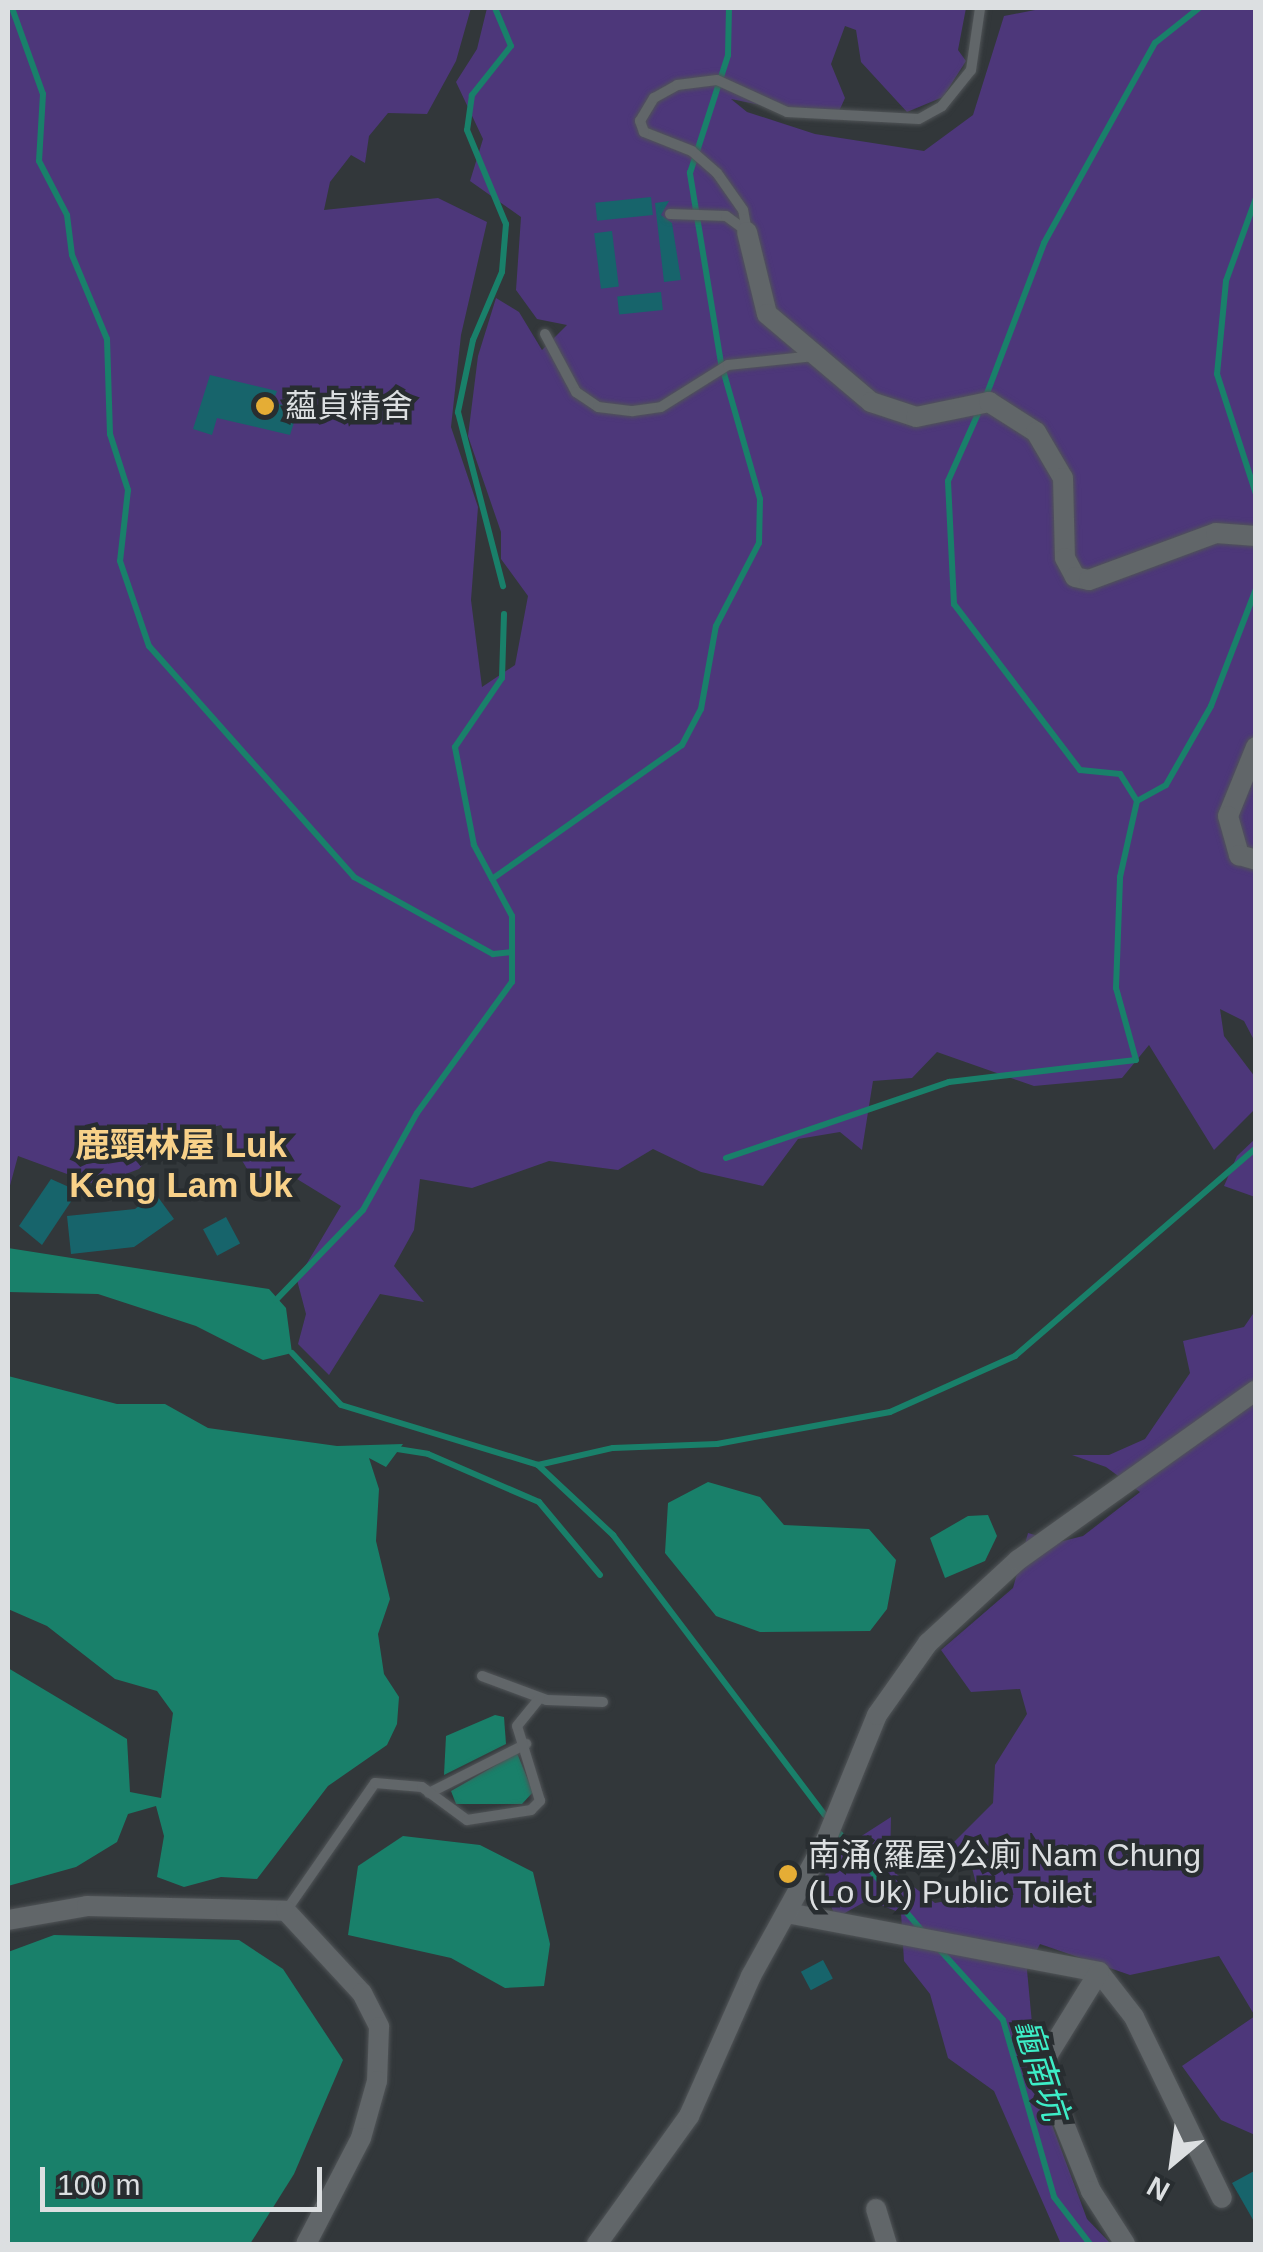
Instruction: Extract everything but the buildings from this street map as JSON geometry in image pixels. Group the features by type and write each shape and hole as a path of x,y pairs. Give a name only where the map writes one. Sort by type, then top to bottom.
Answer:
{"street":[{"path":"747,232 760,304 816,356 893,415 925,416 978,400 1028,425 1060,471 1065,558 1080,579 1216,533 1256,536"},
{"path":"1256,747 1228,816 1239,855 1256,860"},
{"path":"597,2244 689,2116 877,1715 928,1644 1018,1560 1256,1390"},
{"path":"8,1920 88,1906 286,1910 362,1993 379,2027 377,2081 361,2138 306,2244"},
{"path":"787,1914 1098,1972 1134,2018 1222,2198"},
{"path":"1098,1972 1042,2066 1091,2191 1125,2244"},
{"path":"876,2209 887,2244"}],"lane":[{"path":"747,232 744,210 717,173 692,152 644,132 640,121 654,98 677,85 717,80 788,112 919,119 942,106 972,70 980,8"},
{"path":"670,214 726,216 747,232"},
{"path":"544,334 576,392 598,407 633,411 661,407 728,364 816,356"},
{"path":"482,1676 540,1698 603,1702"},
{"path":"286,1910 376,1784 395,1780 429,1793 467,1820 531,1810 540,1801 526,1744 517,1726 540,1698"},
{"path":"429,1793 526,1744"}],"shaded area":[{"path":"8,8 471,8 456,61 427,114 388,113 369,136 365,163 351,155 330,182 324,210 438,198 487,222 461,335 451,427 478,507 471,600 482,687 515,665 528,596 501,559 501,532 468,436 478,356 496,298 519,312 542,350 567,325 537,319 516,290 521,217 470,181 483,139 456,82 477,49 487,8 966,8 958,50 966,61 943,97 907,112 861,62 856,30 845,26 831,64 845,98 835,120 731,99 747,112 815,134 924,151 973,115 1004,16 1045,8 1255,8 1255,1042 1244,1021 1220,1009 1224,1036 1255,1077 1256,1108 1214,1150 1149,1045 1122,1078 1034,1086 937,1052 912,1078 873,1081 862,1150 840,1132 798,1139 763,1186 701,1172 653,1149 618,1170 549,1161 472,1188 420,1179 414,1230 394,1266 424,1302 380,1294 329,1375 298,1344 306,1314 297,1280 341,1206 284,1171 253,1179 221,1125 164,1139 139,1169 97,1185 18,1156 8,1193"},
{"path":"1255,1139 1255,1197 1224,1186 1237,1156"},
{"path":"8,1248 269,1289 286,1308 292,1353 263,1360 196,1326 98,1294 8,1292"},
{"path":"1255,1311 1255,2016 1219,1956 1130,1975 1040,1944 1027,1970 1038,2087 1087,2219 1111,2244 1061,2244 994,2091 948,2058 930,1994 904,1961 901,1913 868,1900 836,1918 822,1885 832,1855 891,1817 890,1869 935,1903 979,1895 971,1864 926,1870 993,1803 995,1765 1027,1714 1020,1689 971,1692 941,1650 1013,1588 1028,1533 1059,1542 1083,1536 1140,1492 1106,1467 1072,1455 1109,1455 1145,1439 1190,1373 1183,1341 1244,1327"},
{"path":"8,1376 117,1404 165,1404 208,1428 337,1446 403,1444 386,1467 369,1458 379,1489 376,1541 390,1599 378,1634 384,1674 399,1697 397,1724 387,1745 328,1786 257,1879 221,1877 184,1887 157,1877 164,1836 156,1806 128,1814 117,1842 76,1867 8,1886 8,1668 127,1739 130,1792 161,1798 173,1713 157,1691 115,1679 47,1626 8,1609"},
{"path":"708,1482 760,1497 784,1525 869,1529 896,1560 887,1609 870,1631 760,1632 716,1616 665,1553 668,1503"},
{"path":"988,1515 997,1536 985,1561 945,1578 930,1538 968,1516"},
{"path":"495,1715 504,1717 506,1744 444,1775 446,1736"},
{"path":"517,1753 533,1792 522,1804 456,1804 451,1791"},
{"path":"403,1836 480,1845 533,1872 550,1944 544,1986 505,1988 451,1958 348,1935 358,1866"},
{"path":"54,1935 239,1940 283,1969 343,2060 294,2174 250,2244 8,2244 8,1952"},
{"path":"1255,2016 1255,2135 1221,2120 1182,2066"}],"waterway":[{"path":"12,8 43,94 39,161 67,215 72,255 107,339 110,434 128,490 120,561 149,646 354,877 493,954 512,952"},
{"path":"495,8 511,46 472,95 467,130 506,224 502,272 473,340 458,412 503,586"},
{"path":"492,879 682,745 701,709 716,626 759,543 760,499 721,363 690,173 728,55 729,8"},
{"path":"986,396 1044,243 1155,43 1199,8"},
{"path":"1256,198 1226,281 1217,374 1256,494"},
{"path":"726,1158 949,1082 1136,1060 1116,988 1120,877 1137,801 1120,774 1080,770 954,604 948,481 981,407"},
{"path":"1137,801 1166,785 1211,706 1256,589"},
{"path":"276,1300 363,1210 417,1113 512,982 512,916 474,845 455,747 502,678 504,614"},
{"path":"292,1353 341,1405 538,1465 613,1448 717,1444 890,1412 1015,1356 1256,1148"},
{"path":"391,1448 428,1454 539,1502 600,1575"},
{"name":"龜南坑","path":"538,1465 613,1535 825,1815"},
{"name":"龜南坑","path":"840,1834 924,1933"},
{"name":"龜南坑","path":"940,1950 1003,2020 1054,2197 1090,2244"}],"place":[{"name":"蘊貞精舍","path":"265,406"},
{"name":"南涌(羅屋)公廁 Nam Chung (Lo Uk) Public Toilet","path":"788,1874"}],"district":[{"name":"鹿頸林屋 Luk Keng Lam Uk","path":"181,1165"}]}
